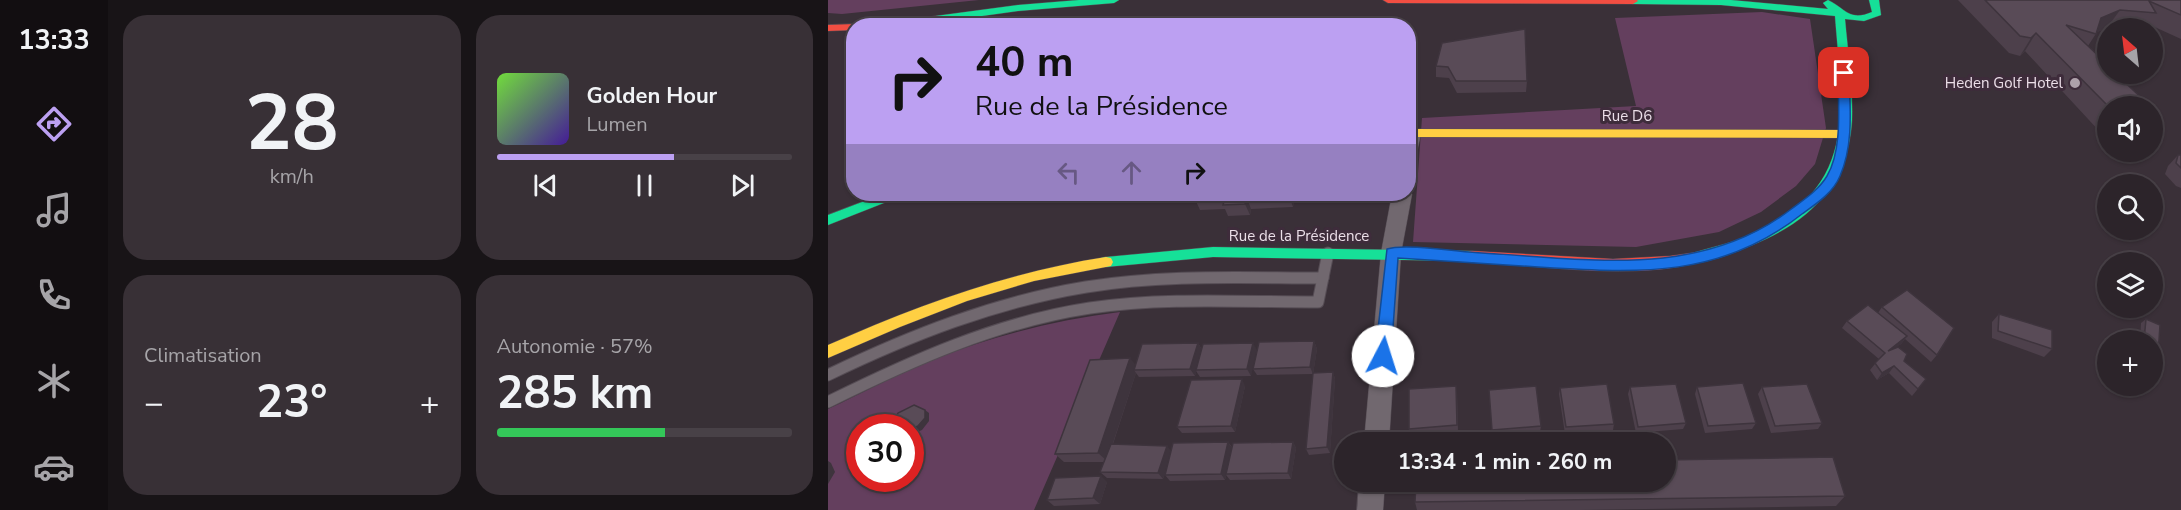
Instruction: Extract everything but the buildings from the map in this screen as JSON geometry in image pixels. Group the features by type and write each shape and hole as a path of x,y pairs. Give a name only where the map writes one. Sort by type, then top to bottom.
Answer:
{"street":[{"path":"943,18 1018,8 1114,0"},
{"path":"1388,0 1742,3 1781,0"},
{"path":"1828,0 1829,6 1861,30"},
{"name":"Rue de la Présidence","path":"1844,73 1861,30 1877,13 1875,0"},
{"path":"1742,3 1838,14"},
{"name":"Rue de la Présidence","path":"828,352 937,305 999,285 1064,268 1191,253 1391,253 1611,266 1650,265 1692,260 1735,248 1770,232 1798,213 1822,192 1834,176 1844,134 1844,73 1838,14"},
{"path":"828,28 846,27"},
{"name":"Rue D6","path":"1416,133 1844,134"},
{"path":"828,220 877,201"},
{"path":"1377,432 1391,253 1401,201"},
{"path":"1370,510 1371,492"}],"lane":[{"path":"828,402 929,355 1059,314 1122,305 1318,302 1328,253"},
{"path":"828,375 927,331 1005,304 1061,291 1126,282 1180,279 1323,278"}],"shaded area":[{"path":"828,0 979,0 842,14 828,13"},
{"path":"1762,12 1810,19 1826,128 1815,164 1796,186 1761,212 1719,232 1636,247 1413,242 1422,118 1636,106 1615,18"},
{"path":"1120,312 1034,510 828,510 828,409 906,371 955,351 1001,336"}],"traffic: fast":[{"path":"943,18 1018,8 1114,0"},
{"path":"1828,3 1844,16 1864,18 1877,13 1874,0"},
{"path":"1633,1 1721,2 1837,13"},
{"path":"1698,257 1741,245 1784,225 1819,195 1831,177 1840,156 1846,121 1847,103 1840,15"},
{"path":"828,220 877,201"},
{"path":"1106,262 1213,252 1472,256"}],"traffic: slow":[{"path":"1416,133 1844,134"},
{"path":"828,352 895,322 964,296 1034,276 1106,262"}],"traffic: jam":[{"path":"1388,0 1633,1"},
{"path":"828,28 846,27"},
{"path":"1472,256 1613,265 1670,262 1698,257"}],"place":[{"name":"Heden Golf Hotel","path":"2075,83"}],"route":[{"path":"1383,356 1391,253 1528,259 1611,266 1650,265 1692,260 1735,248 1770,232 1798,213 1822,192 1834,176 1844,134 1844,73"}]}
